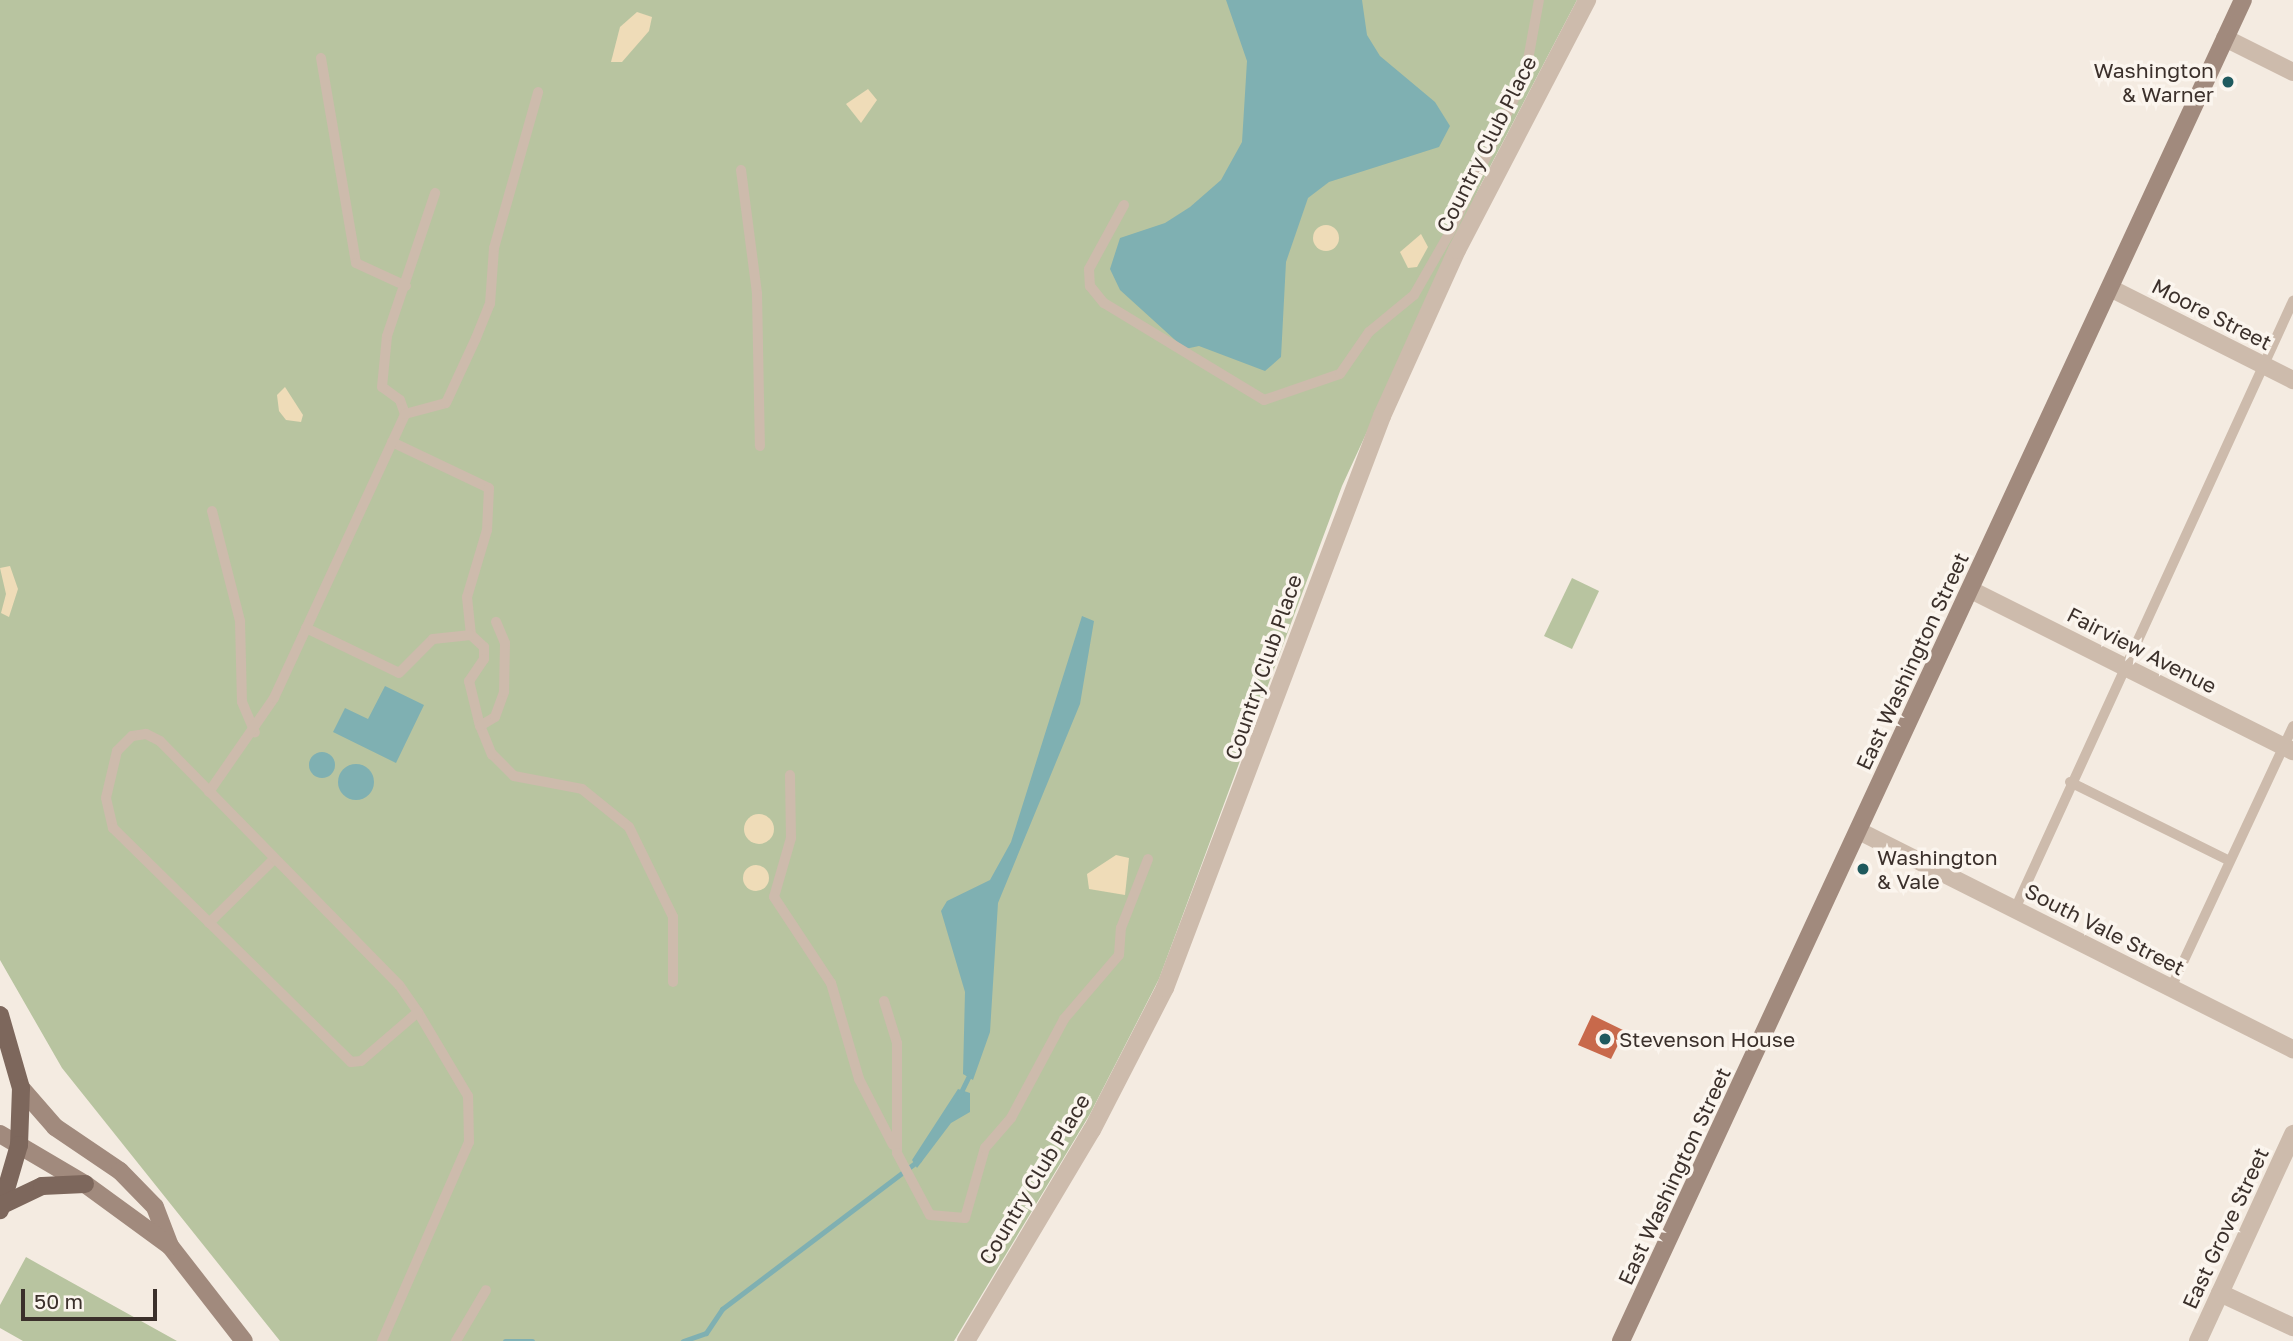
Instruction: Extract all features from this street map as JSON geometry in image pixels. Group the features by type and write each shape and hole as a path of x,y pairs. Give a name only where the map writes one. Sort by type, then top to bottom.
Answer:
{"main road":[{"name":"East Washington Street","path":"1621,1341 2243,0"},
{"path":"0,1015 21,1088 19,1145 1,1207"},
{"path":"21,1088 49,1122 120,1171 155,1207 170,1247"},
{"path":"0,1135 85,1184 170,1247 244,1341"},
{"path":"1,1207 42,1186 85,1184"}],"street":[{"name":"Country Club Place","path":"966,1341 1092,1130 1162,995 1382,416 1457,250 1587,0"},
{"path":"2225,38 2293,72"},
{"name":"Moore Street","path":"2110,288 2293,380"},
{"name":"Fairview Avenue","path":"1971,590 2288,748"},
{"name":"South Vale Street","path":"1859,831 2293,1049"},
{"name":"East Grove Street","path":"2198,1341 2293,1134"},
{"path":"2220,1293 2293,1327"}],"lane":[{"path":"1124,205 1089,269 1090,286 1104,303 1264,400 1340,374 1369,331 1414,295 1458,217 1525,76 1539,0"},
{"path":"321,58 356,263 406,286"},
{"path":"405,414 446,403 490,304 495,248 537,92"},
{"path":"741,170 757,295 760,446"},
{"path":"405,414 383,387 387,336 406,286 422,219 436,193"},
{"path":"2015,909 2122,665 2293,301"},
{"path":"209,792 255,732 405,414"},
{"path":"392,442 489,488 487,530 469,581 471,635 484,648 469,681 480,726 492,755 514,776 582,789 629,827 670,906 673,982"},
{"path":"212,511 240,621 242,702 255,732"},
{"path":"480,726 495,716 504,692 505,643 496,622"},
{"path":"306,628 399,673 433,639 471,635"},
{"path":"2171,988 2230,861 2288,748 2293,726"},
{"path":"382,1341 469,1142 473,1118 468,1096 418,1012 209,792 146,734 132,736 117,751 106,798 113,828 351,1062 361,1062 418,1012"},
{"path":"790,775 791,838 774,897 831,983 859,1079 930,1215 958,1220 971,1213 985,1148 1011,1118 1064,1020 1119,955 1121,928 1147,859"},
{"path":"2070,782 2230,861"},
{"path":"209,923 273,860"},
{"path":"884,1001 897,1043 896,1152"},
{"path":"456,1341 486,1290"}],"green space":[{"path":"0,0 1577,0 1481,184 1342,486 1159,979 1090,1114 954,1341 280,1341 62,1068 0,960"},
{"path":"1572,578 1599,591 1572,649 1544,636"},
{"path":"26,1257 177,1341 23,1341 0,1328 0,1305"}],"sand":[{"path":"637,12 652,17 649,31 622,62 611,62 620,27"},
{"path":"868,89 877,100 861,123 846,104"},
{"path":"1326,225 1335,229 1339,238 1335,247 1326,251 1317,247 1313,238 1317,229"},
{"path":"1421,234 1428,247 1417,267 1408,268 1400,252"},
{"path":"285,387 303,415 301,422 286,420 279,411 277,395"},
{"path":"10,566 18,589 9,617 1,613 6,594 0,568"},
{"path":"759,814 770,818 774,829 770,840 759,844 748,840 744,829 748,818"},
{"path":"1116,855 1129,858 1125,895 1089,889 1087,874"},
{"path":"756,865 765,869 769,878 765,887 756,891 747,887 743,878 747,869"}],"water":[{"path":"1226,0 1362,0 1367,35 1380,56 1435,102 1450,126 1439,147 1329,182 1308,198 1286,262 1281,357 1265,371 1199,346 1185,349 1120,290 1110,269 1120,238 1165,223 1190,207 1221,180 1242,142 1247,61"},
{"path":"1082,616 1094,621 1080,704 998,903 990,1032 973,1080 963,1074 965,992 941,911 947,901 990,880 1011,842"},
{"path":"385,686 424,705 396,763 333,732 345,708 368,719"},
{"path":"322,752 331,756 335,765 331,774 322,778 313,774 309,765 313,756"},
{"path":"356,764 369,769 374,782 369,795 356,800 343,795 338,782 343,769"},
{"path":"958,1089 970,1093 970,1112 951,1123 917,1168 912,1160"}],"building":[{"name":"Stevenson House","path":"1592,1015 1625,1031 1611,1059 1578,1045"}],"waterway":[{"path":"959,1096 970,1073"},
{"path":"683,1341 706,1333 722,1309 919,1160"},
{"path":"505,1341 532,1341"}],"place":[{"name":"Washington & Warner","path":"2228,82"},
{"name":"Washington & Vale","path":"1863,869"},
{"name":"Stevenson House","path":"1605,1039"}]}
